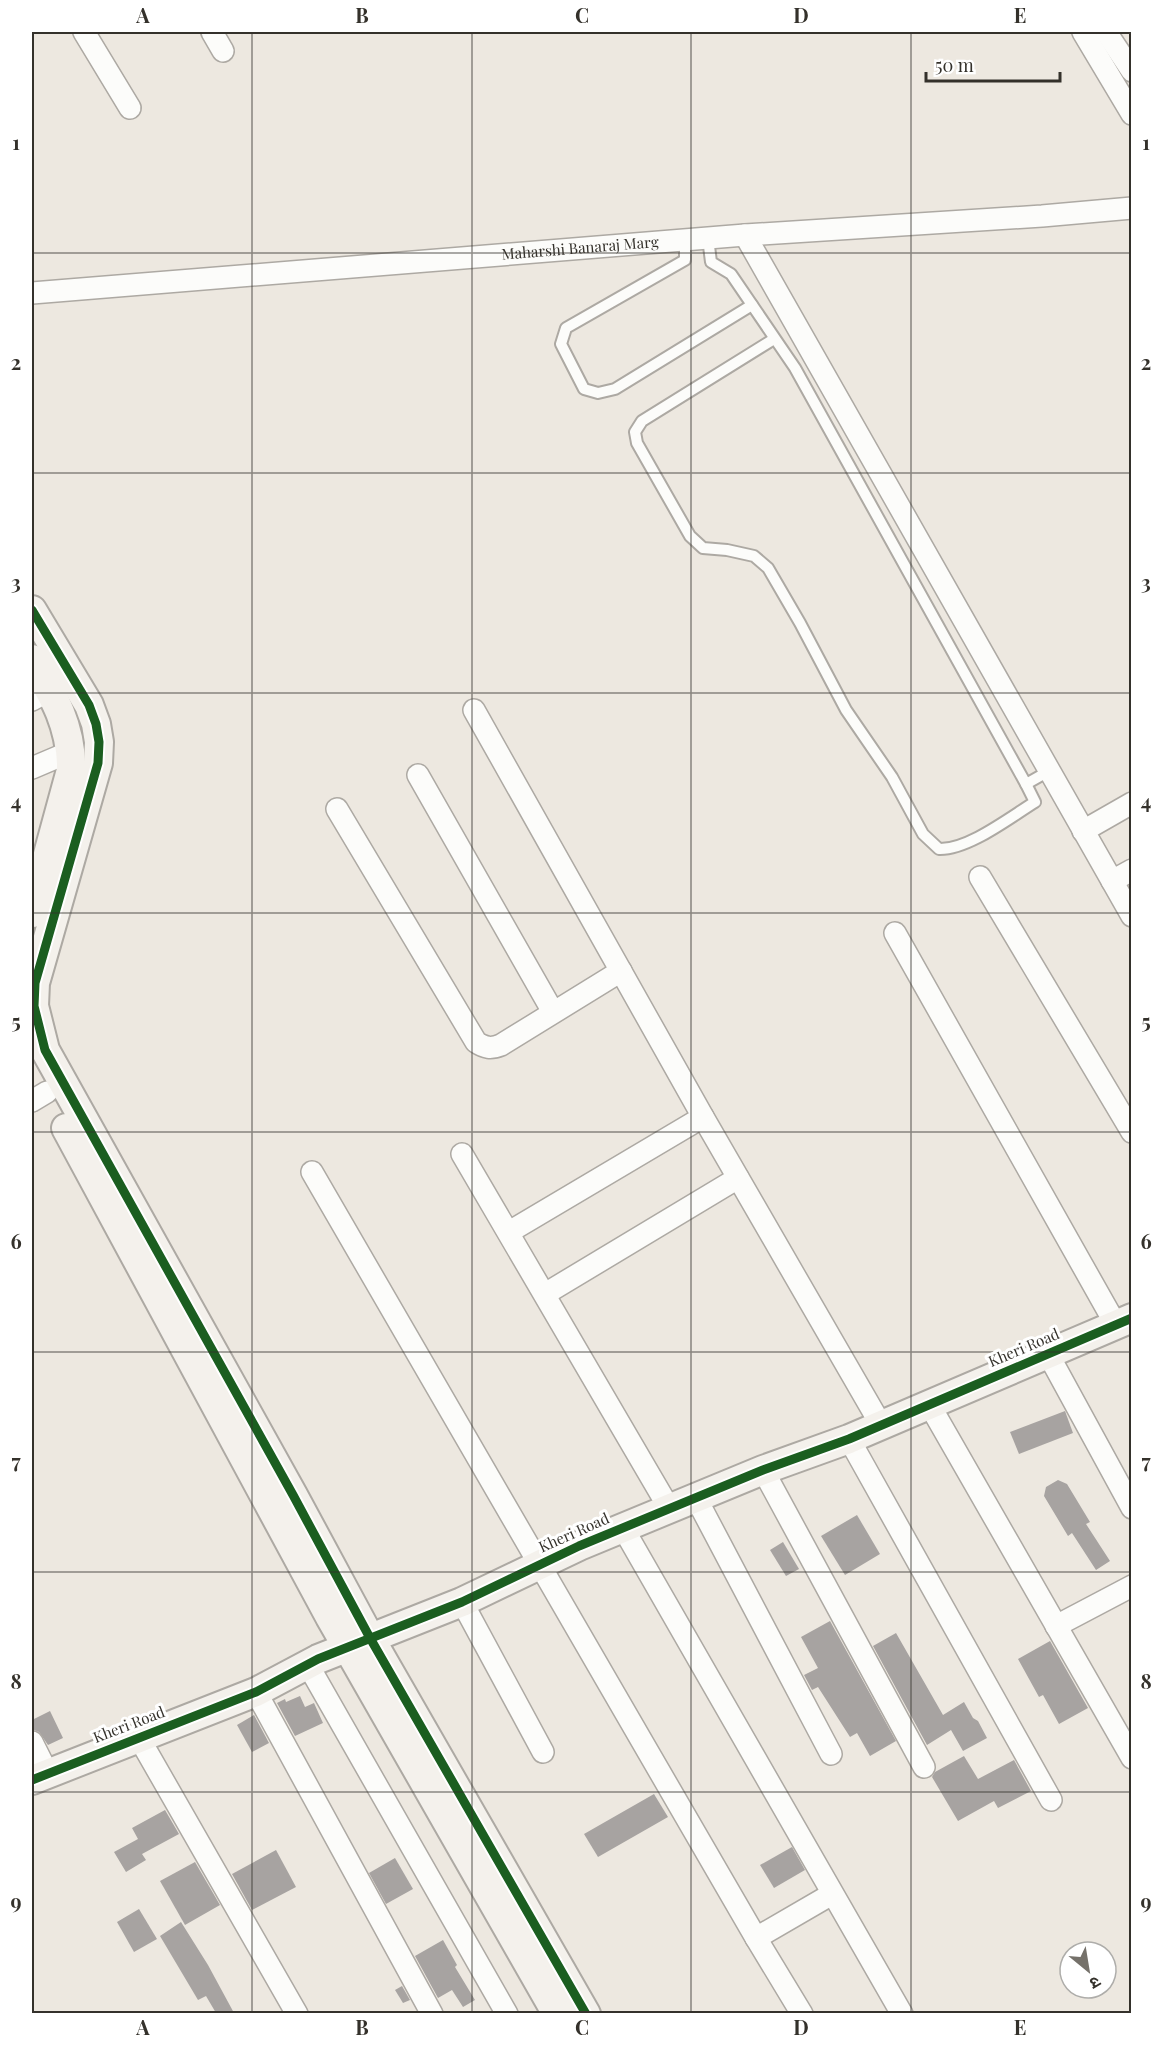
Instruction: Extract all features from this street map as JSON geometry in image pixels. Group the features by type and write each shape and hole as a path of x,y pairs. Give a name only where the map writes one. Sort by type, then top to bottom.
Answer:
{"street":[{"path":"84,32 130,108"},
{"path":"212,32 223,51"},
{"path":"1083,32 1131,114"},
{"path":"1106,32 1131,70"},
{"name":"Maharshi Banaraj Marg","path":"32,293 745,235 1131,208"},
{"path":"745,235 1131,916"},
{"path":"32,610 89,705 96,724 99,742 98,763 35,983 34,1006 45,1050 288,1485 358,1643 557,2013"},
{"path":"32,660 41,695 67,727 72,751 71,770 40,851 32,913"},
{"path":"474,710 703,1117 881,1425"},
{"path":"32,768 72,751"},
{"path":"418,775 554,1012"},
{"path":"1083,831 1131,803"},
{"path":"337,809 476,1042 483,1047 493,1048 621,971"},
{"path":"1112,881 1131,870"},
{"path":"980,877 1131,1132"},
{"path":"895,933 1124,1322"},
{"path":"32,1063 39,1096 358,1643 586,2013"},
{"path":"509,1232 703,1117"},
{"path":"462,1154 669,1508"},
{"path":"312,1172 801,2013"},
{"path":"545,1294 738,1178"},
{"name":"Kheri Road","path":"40,1777 256,1692 308,1665 462,1602 540,1564 669,1508 763,1470 849,1439 1124,1322"},
{"path":"1048,1354 1131,1508"},
{"path":"929,1404 1131,1758"},
{"path":"849,1439 1052,1800"},
{"path":"763,1470 924,1767"},
{"path":"696,1498 831,1754"},
{"path":"623,1528 902,2013"},
{"path":"1056,1626 1131,1586"},
{"path":"462,1602 543,1752"},
{"path":"308,1665 507,2013"},
{"path":"256,1692 432,2013"},
{"path":"139,1738 297,2013"},
{"path":"32,1742 40,1777"},
{"path":"756,1938 832,1894"}],"lane":[{"path":"708,238 711,262 731,274 795,368 1035,802 966,844 949,850 939,849 923,834 892,777 846,710 768,568 754,556 703,548 690,536 637,443 635,432 642,421 774,339"},
{"path":"685,240 685,260 566,328 561,344 584,389 598,393 615,389 752,305"},
{"path":"1028,787 1049,771"}],"building":[{"path":"1065,1411 1073,1433 1019,1454 1010,1432"},
{"path":"1058,1480 1067,1484 1090,1522 1086,1524 1110,1561 1096,1570 1072,1533 1068,1536 1044,1496 1046,1487"},
{"path":"857,1515 880,1554 845,1575 821,1536"},
{"path":"783,1542 799,1569 786,1576 770,1550"},
{"path":"830,1621 896,1741 870,1756 857,1733 850,1737 818,1687 812,1690 804,1675 818,1668 801,1637"},
{"path":"896,1633 943,1715 964,1702 987,1738 963,1751 951,1730 927,1745 873,1646"},
{"path":"1050,1641 1088,1708 1059,1724 1043,1695 1039,1697 1018,1659"},
{"path":"300,1696 305,1707 314,1703 323,1723 295,1736 277,1703"},
{"path":"50,1711 63,1738 48,1745 39,1732 32,1729 32,1720"},
{"path":"254,1715 269,1743 252,1752 237,1725"},
{"path":"964,1756 978,1779 1014,1760 1031,1791 998,1808 994,1801 958,1821 932,1777 935,1772"},
{"path":"654,1794 668,1817 598,1857 584,1834"},
{"path":"165,1810 179,1834 142,1854 146,1860 126,1872 114,1852 138,1839 132,1828"},
{"path":"792,1847 805,1870 774,1888 760,1865"},
{"path":"276,1850 296,1887 252,1910 232,1874"},
{"path":"395,1858 413,1889 386,1904 369,1873"},
{"path":"195,1862 220,1905 185,1925 160,1881"},
{"path":"139,1909 157,1939 134,1952 117,1922"},
{"path":"181,1922 234,2013 216,2013 206,1996 198,2000 160,1936"},
{"path":"443,1940 457,1965 455,1967 475,2000 463,2007 452,1990 438,1998 415,1956"},
{"path":"402,1986 410,2000 403,2003 395,1990"}],"cycle path":[{"path":"32,610 89,705 96,724 99,742 98,763 35,983 34,1006 45,1050 370,1638 586,2014"},
{"path":"32,1780 256,1692 318,1659 462,1602 579,1546 763,1470 849,1439 1132,1318"}]}
